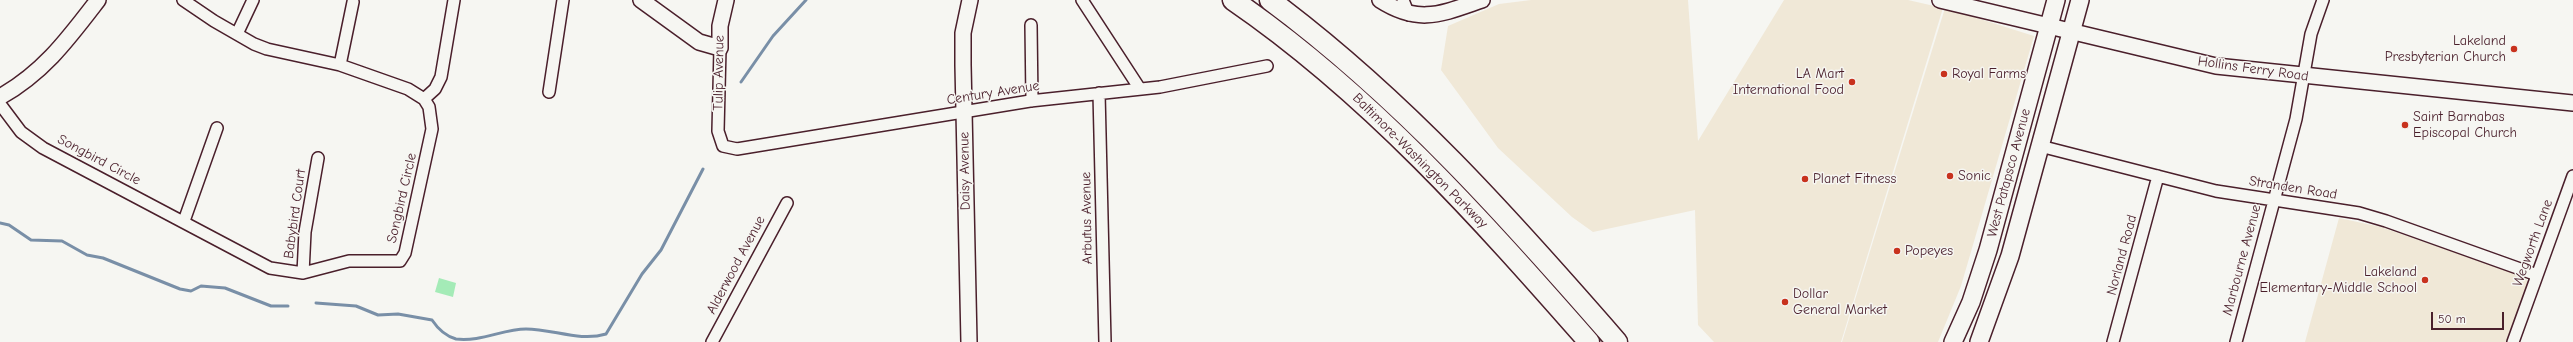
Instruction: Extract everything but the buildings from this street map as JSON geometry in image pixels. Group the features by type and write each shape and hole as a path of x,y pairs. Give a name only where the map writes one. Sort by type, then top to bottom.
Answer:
{"highway":[{"name":"Baltimore-Washington Parkway","path":"1233,0 1292,42 1374,113 1475,215 1589,342"},
{"name":"Baltimore-Washington Parkway","path":"1270,0 1344,57 1429,136 1467,175 1617,342"}],"main road":[{"name":"West Patapsco Avenue","path":"1953,342 1971,302 1988,250 2056,0"},
{"name":"West Patapsco Avenue","path":"1979,342 1999,290 2024,205 2080,0"},
{"path":"2018,140 2028,149 2016,192 2018,201 2024,205"}],"street":[{"path":"183,0 237,34 267,49 340,65 408,89 424,99 435,89 441,77 454,0"},
{"path":"237,34 253,0"},
{"path":"549,92 563,0"},
{"path":"641,0 699,42 720,48"},
{"name":"Tulip Avenue","path":"723,146 718,131 720,26 726,0"},
{"name":"Daisy Avenue","path":"969,342 963,33 970,0"},
{"path":"1082,0 1140,89"},
{"path":"1380,0 1409,15 1438,15 1482,0"},
{"path":"1403,0 1409,15"},
{"name":"Hollins Ferry Road","path":"1940,0 2049,28 2216,66 2304,77 2573,102"},
{"name":"Marbourne Avenue","path":"2236,342 2296,119 2311,34 2323,0"},
{"path":"0,97 29,79 48,63 96,1"},
{"path":"340,65 354,2"},
{"path":"1031,25 1032,101"},
{"name":"Century Avenue","path":"723,146 736,149 1032,101 1176,85 1267,66"},
{"name":"Arbutus Avenue","path":"1099,93 1105,342"},
{"name":"Songbird Circle","path":"0,104 15,126 31,140 184,221 256,262 270,268 303,273 349,261 372,260 395,262 403,258 432,129 429,107 424,99"},
{"path":"184,221 218,128"},
{"name":"Stranden Road","path":"2040,146 2216,191 2337,210 2386,221 2537,275"},
{"name":"Babybird Court","path":"303,273 305,232 318,158"},
{"name":"Norland Road","path":"2113,342 2158,176"},
{"name":"Wegworth Lane","path":"2513,342 2573,176"},
{"name":"Alderwood Avenue","path":"712,342 787,203"}],"shaded area":[{"path":"1531,0 1688,0 1698,141 1784,0 1908,0 1943,8 1841,342 1714,342 1698,325 1695,210 1593,232 1572,217 1498,148 1441,70 1448,26 1499,4"},
{"path":"1945,8 2034,36 1961,286 1938,342 1842,342"},
{"name":"Lakeland Elementary-Middle School","path":"2339,218 2381,227 2525,277 2528,282 2506,342 2305,342"}],"green space":[{"path":"439,278 456,283 453,297 435,292"}],"waterway":[{"path":"741,82 773,36 806,0"},
{"path":"316,303 356,306 378,315 398,314 432,320 442,332 456,339 474,339 509,331 526,329 586,337 606,334 642,274 661,250 703,169"},
{"path":"0,223 9,225 31,240 62,241 87,255 103,258 180,289 191,291 201,286 225,288 271,306 288,306"}],"place":[{"name":"Lakeland Presbyterian Church","path":"2514,49"},
{"name":"Royal Farms","path":"1944,74"},
{"name":"LA Mart International Food","path":"1852,82"},
{"name":"Saint Barnabas Episcopal Church","path":"2405,125"},
{"name":"Sonic","path":"1950,176"},
{"name":"Planet Fitness","path":"1805,179"},
{"name":"Popeyes","path":"1897,251"},
{"name":"Lakeland Elementary-Middle School","path":"2425,280"},
{"name":"Dollar General Market","path":"1785,302"}]}
